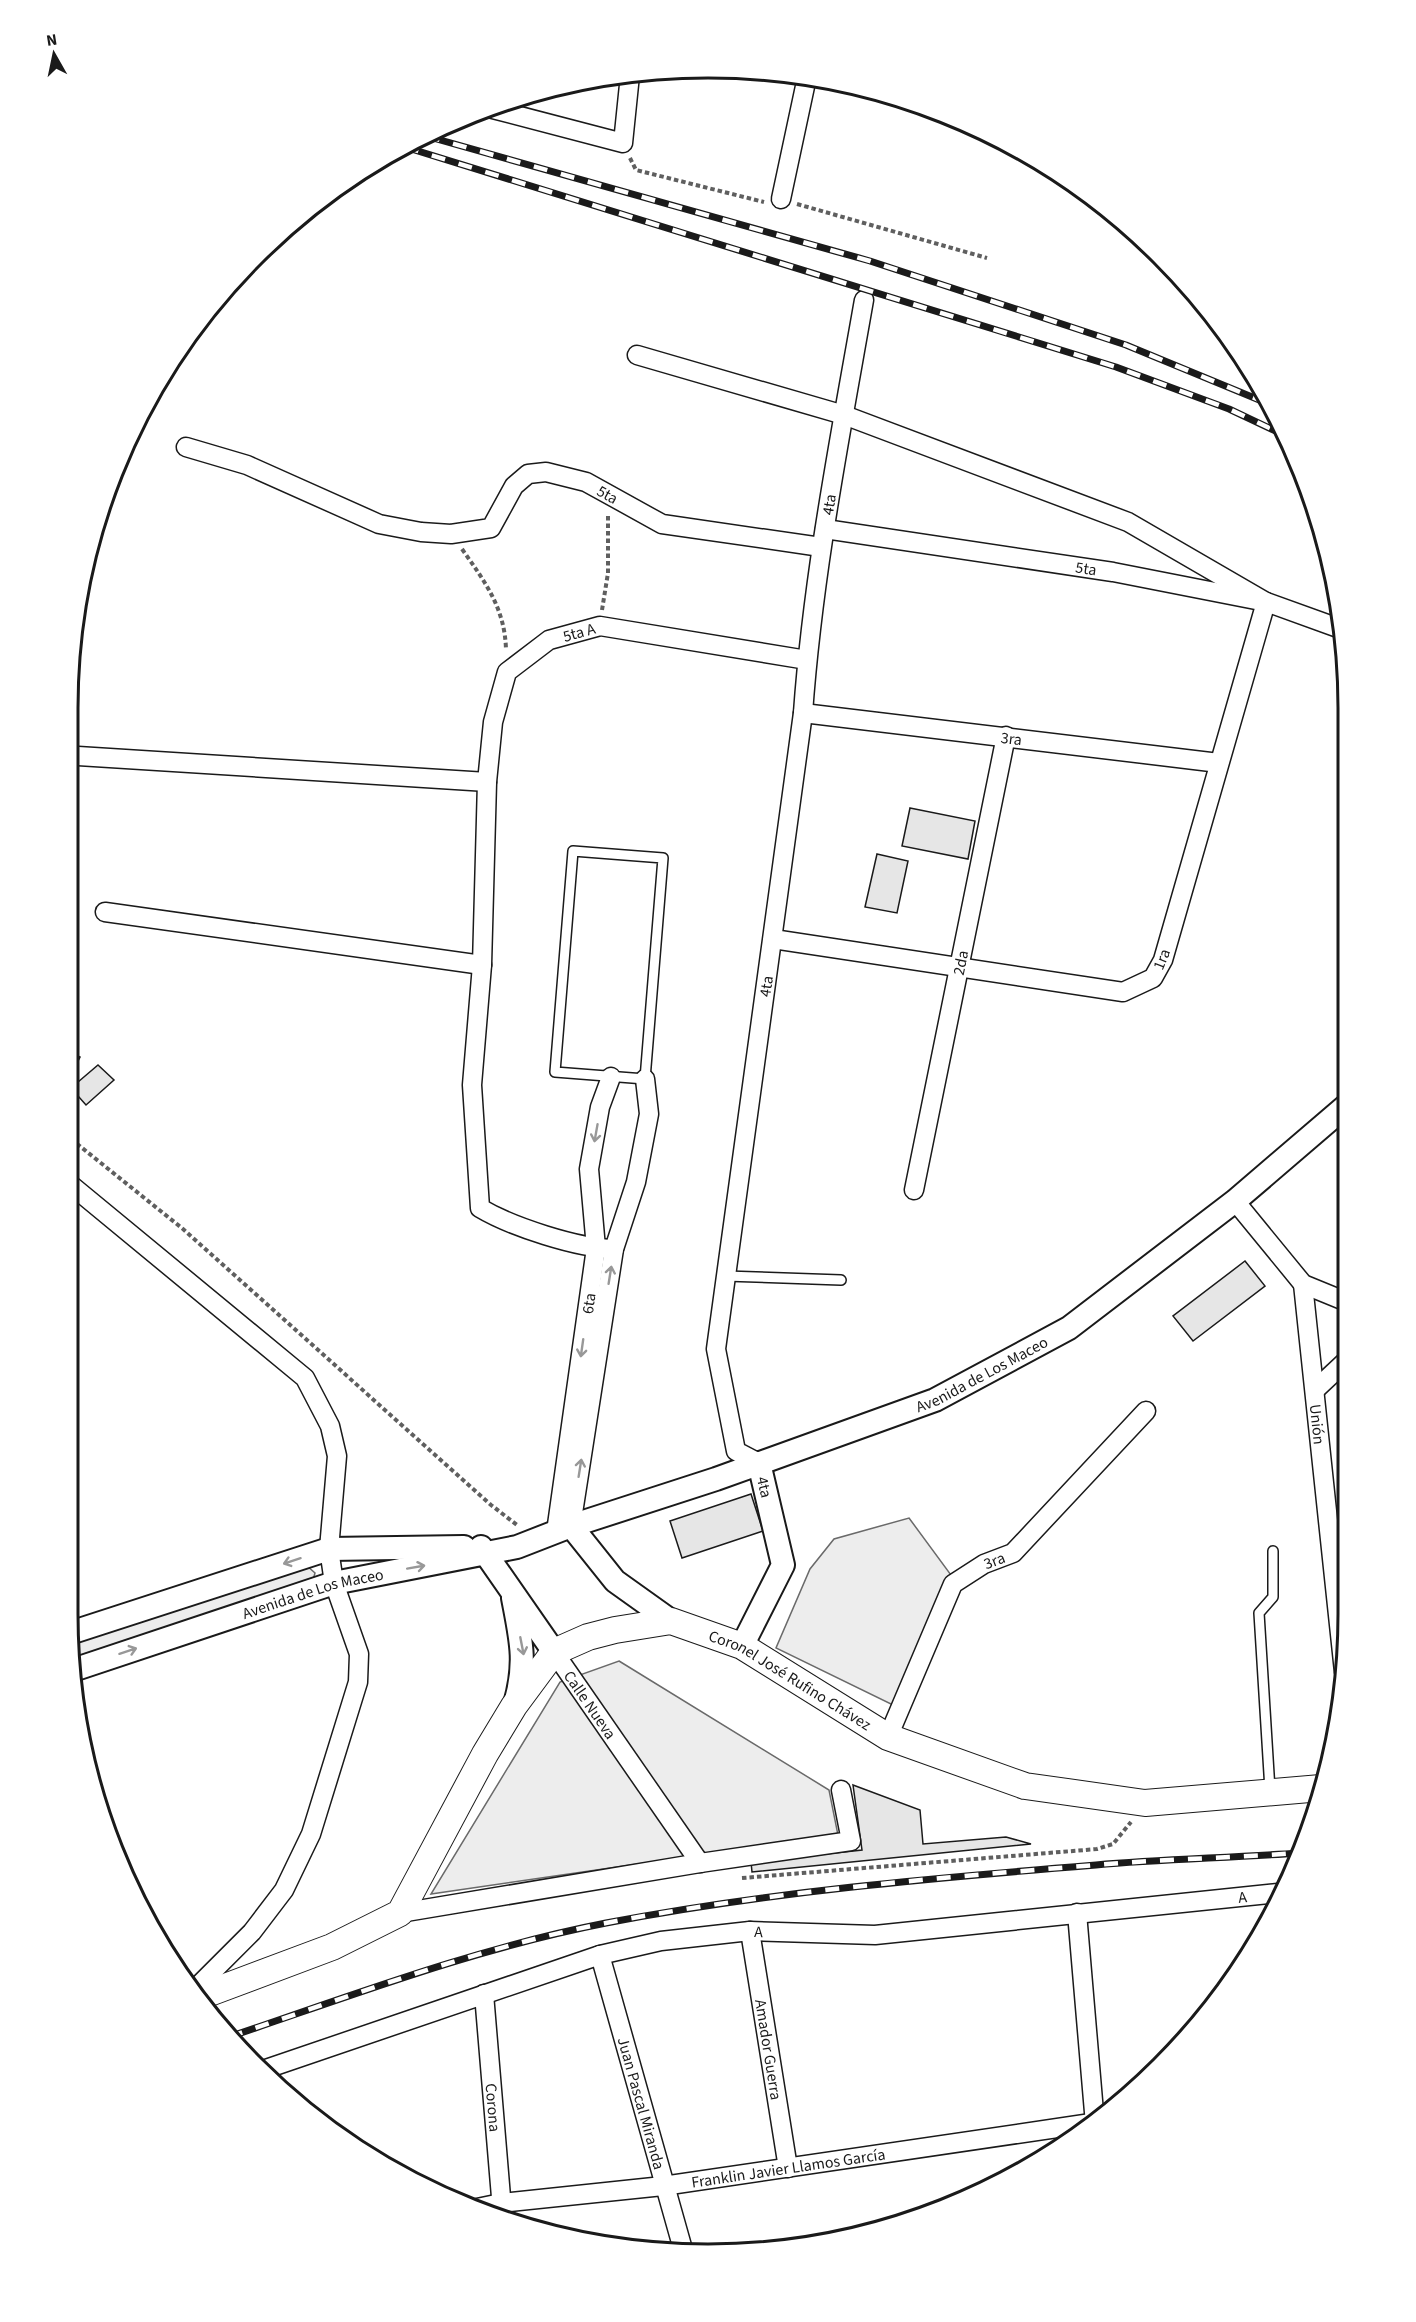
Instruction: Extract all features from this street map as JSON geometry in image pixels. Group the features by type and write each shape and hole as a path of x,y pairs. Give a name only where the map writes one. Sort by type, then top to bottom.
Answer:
{"main road":[{"name":"Coronel José Rufino Chávez","path":"670,1621 742,1646 888,1737 1025,1786 1145,1803 1313,1789"},
{"path":"205,1994 332,1947 400,1913 485,1754 514,1706 554,1652 597,1635 670,1621"}],"street":[{"path":"503,112 623,143 629,83"},
{"path":"781,199 805,86"},
{"name":"4ta","path":"742,1646 783,1565 759,1463 736,1451 716,1349 724,1276 803,714 807,660 823,538 864,300"},
{"path":"637,355 844,415 1128,522 1266,602"},
{"path":"186,447 247,465 379,525 451,534"},
{"name":"5ta","path":"451,534 491,528 514,486 528,474 546,472 586,482 663,524 823,538 1113,572 1266,602 1333,626"},
{"name":"1ra","path":"773,939 1123,992 1153,978 1163,960 1266,602"},
{"name":"5ta A","path":"507,672 549,640 600,626 807,660"},
{"path":"507,672 493,722 487,782 482,965 472,1085 480,1208 500,1220 605,1249"},
{"name":"3ra","path":"803,714 1006,736 1219,763"},
{"name":"2da","path":"914,1190 1006,736"},
{"path":"78,756 487,782"},
{"path":"105,912 482,965"},
{"name":"6ta","path":"605,1249 589,1169 600,1107 610,1077"},
{"name":"6ta","path":"554,1532 605,1249 636,1182 649,1114 645,1079"},
{"name":"Avenida de Los Maceo","path":"80,1668 334,1583 484,1551 517,1547 554,1532 759,1463 935,1400 1069,1328 1235,1201 1338,1113"},
{"path":"78,1191 305,1378 330,1426 337,1456 329,1549 334,1583 358,1654 358,1682 311,1834 284,1890 259,1924 199,1985"},
{"path":"1235,1201 1303,1284 1338,1298"},
{"name":"Unión","path":"1303,1284 1338,1614"},
{"name":"Unión","path":"1315,1390 1338,1368"},
{"name":"3ra","path":"888,1737 953,1584 984,1564 1013,1553 1146,1411"},
{"path":"554,1532 670,1621"},
{"name":"Avenida de Los Maceo","path":"78,1630 329,1549 484,1551"},
{"name":"Calle Nueva","path":"484,1551 700,1863"},
{"path":"511,1588 524,1655 521,1684 514,1706"},
{"path":"400,1913 700,1863 851,1841 841,1790"},
{"name":"A","path":"271,2067 600,1955 661,1941 750,1931 874,1935 1077,1912 1273,1893"},
{"path":"1077,1912 1095,2112"},
{"name":"Amador Guerra","path":"750,1931 788,2168"},
{"name":"Juan Pascal Miranda","path":"600,1955 663,2186 681,2243"},
{"name":"Corona","path":"484,1994 502,2210"},
{"name":"Franklin Javier Llamos García","path":"506,2211 663,2186 1075,2126"}],"lane":[{"path":"573,851 663,858 645,1079 555,1072 573,851"},
{"path":"724,1276 841,1280"},
{"path":"1270,1793 1259,1613 1274,1597 1273,1551"}],"path":[{"path":"600,626 608,573 608,495"},
{"path":"451,534 489,588 506,627 507,672"},
{"path":"78,1145 183,1229 491,1505 554,1532"},
{"path":"742,1878 1097,1849 1113,1844 1145,1803"}],"shaded area":[{"path":"909,1518 951,1575 893,1705 776,1648 810,1569 834,1539"},
{"path":"306,1565 315,1573 313,1580 79,1656 79,1636"},
{"path":"619,1661 829,1790 838,1835 431,1894 560,1682"}],"building":[{"path":"910,808 975,821 968,859 902,846"},
{"path":"877,854 908,861 897,913 865,907"},
{"path":"98,1065 114,1080 86,1105 78,1096 78,1082"},
{"path":"1245,1261 1265,1286 1193,1341 1173,1316"},
{"path":"751,1494 763,1531 682,1558 670,1521"},
{"path":"853,1785 920,1810 923,1844 1006,1837 1031,1844 752,1872 751,1862 862,1850"}],"railway":[{"path":"437,139 870,261 1126,345 1257,399"},
{"path":"415,150 1116,367 1229,409 1273,430"},
{"path":"239,2034 510,1945 558,1933 667,1912 789,1894 912,1881 1121,1863 1291,1853"}]}
